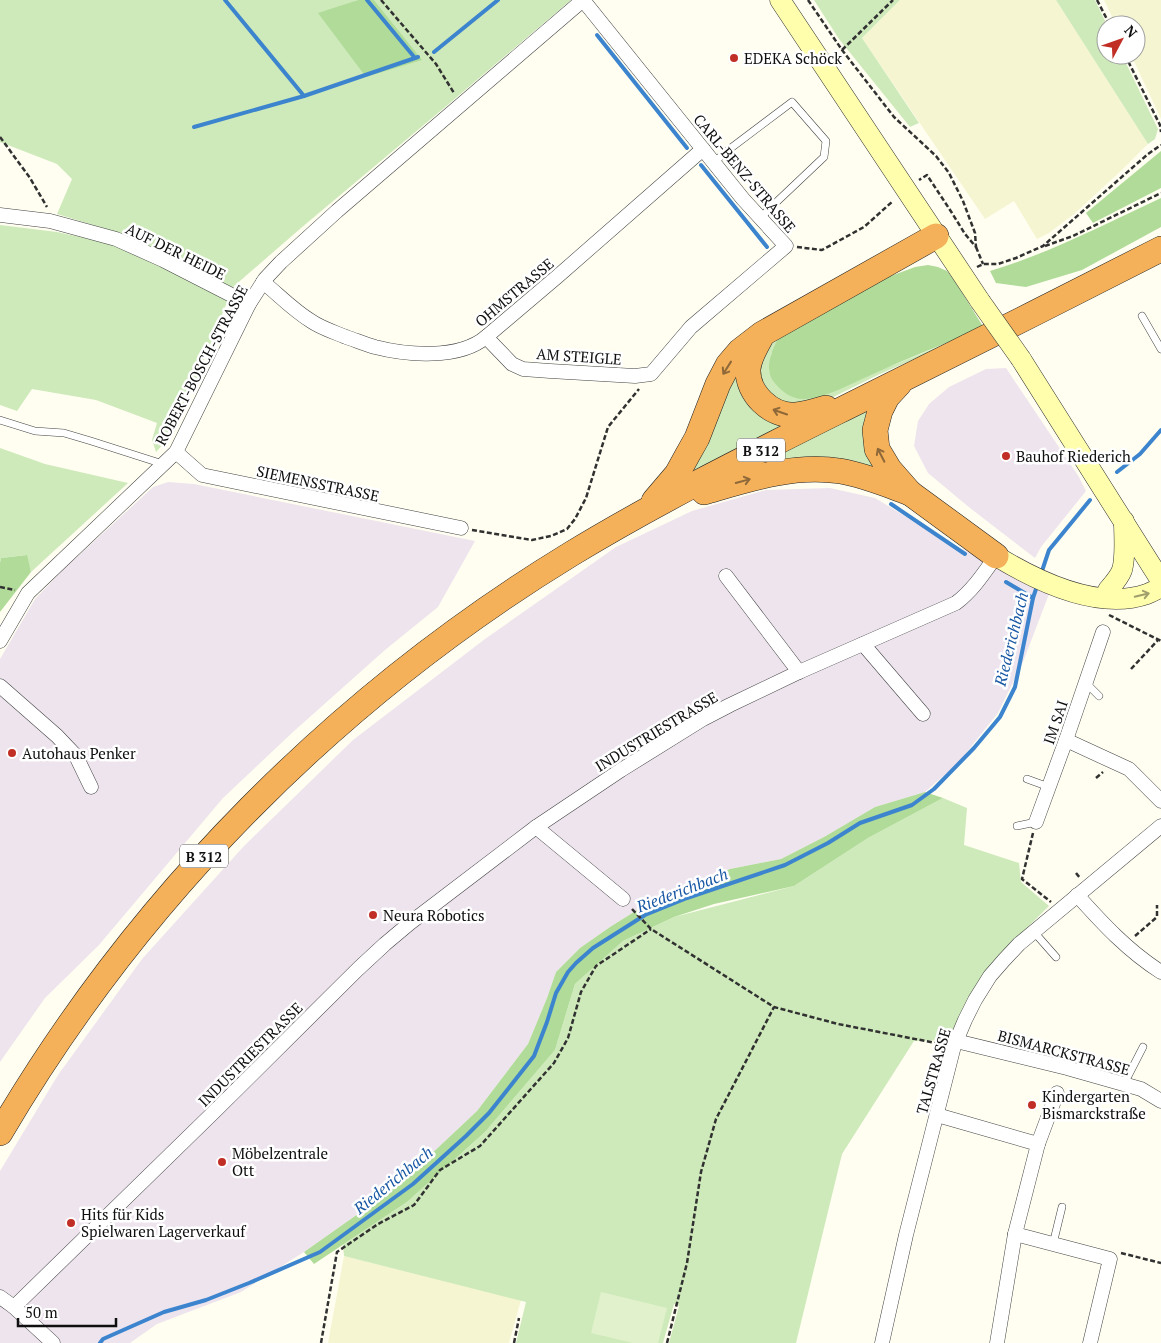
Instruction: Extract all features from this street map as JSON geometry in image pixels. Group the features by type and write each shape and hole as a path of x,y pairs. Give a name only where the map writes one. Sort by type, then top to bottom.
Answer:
{"highway":[{"path":"653,507 677,474 697,438 718,384 728,365 740,351 762,334 936,236"},
{"name":"B 312","path":"0,1133 50,1053 104,976 163,902 193,868 269,789 320,741 428,652 542,573 653,507 730,466 1161,249"},
{"path":"762,334 751,356 748,370 750,384 757,397 766,406 781,413 794,415 861,400"},
{"path":"904,379 887,397 880,411 875,430 877,449 888,469 910,493 996,556"},
{"path":"653,507 745,480 798,470 841,471 910,493"}],"main road":[{"path":"780,0 936,236 1021,359 1156,573 1132,577 1108,590 1086,595"},
{"path":"1108,590 1121,572 1124,562 1124,521"},
{"path":"996,556 1026,574 1073,593 1125,598 1148,594 1161,587"}],"street":[{"name":"ROBERT-BOSCH-STRASSE","path":"0,641 28,593 176,452 248,304 263,282 281,262 583,0"},
{"name":"CARL-BENZ-STRASSE","path":"583,0 743,199 786,246 691,327 651,374"},
{"name":"OHMSTRASSE","path":"263,282 312,323 374,347 398,351 434,353 468,347 486,337 703,149"},
{"name":"AUF DER HEIDE","path":"0,215 50,220 116,239 163,260 248,304"},
{"name":"AM STEIGLE","path":"486,337 512,364 523,368 635,376 651,374"},
{"name":"SIEMENSSTRASSE","path":"176,452 202,475 461,528"},
{"name":"INDUSTRIESTRASSE","path":"14,1307 358,969 410,923 536,827 704,719 738,700 956,603 966,595 996,556"},
{"path":"726,576 799,672"},
{"name":"IM SAI","path":"1036,822 1104,632"},
{"path":"863,644 923,714"},
{"path":"0,686 57,736 76,756 91,786"},
{"path":"1066,740 1129,769 1161,801"},
{"name":"TALSTRASSE","path":"882,1343 906,1235 955,1044 968,1013 990,976 1019,944 1161,826"},
{"path":"536,827 623,899"},
{"path":"1077,895 1102,924 1124,945 1161,972"},
{"name":"BISMARCKSTRASSE","path":"955,1044 1067,1068 1141,1089 1161,1101"},
{"path":"997,1343 1016,1234 1038,1144 1057,1093"},
{"path":"937,1115 1038,1144"},
{"path":"1016,1234 1110,1259 1090,1343"},
{"path":"0,1297 14,1307 53,1343"}],"lane":[{"path":"714,163 723,154 792,102 826,141 824,157 761,219"},
{"path":"1142,316 1161,349"},
{"path":"0,420 35,431 64,433 164,464"},
{"path":"1086,683 1099,696"},
{"path":"1028,779 1049,787"},
{"path":"1018,826 1036,822"},
{"path":"1034,932 1056,957"},
{"path":"1124,1084 1143,1046"},
{"path":"1053,1244 1062,1207"}],"path":[{"path":"381,0 436,64 461,104"},
{"path":"808,0 842,50 894,117 936,156 949,173 975,233 976,247"},
{"path":"842,50 893,0"},
{"path":"1097,0 1105,15"},
{"path":"1130,65 1160,125 1161,132"},
{"path":"0,137 30,178 47,207 50,220"},
{"path":"1043,246 1148,154 1161,145"},
{"path":"918,181 927,175 965,234 976,247 983,264 998,264 1073,236 1161,193"},
{"path":"786,246 822,250 864,227 893,201"},
{"path":"461,528 532,540 551,536 567,529 575,519 586,498 608,427 651,374"},
{"path":"1131,669 1158,640"},
{"path":"1036,822 1022,879 1060,910"},
{"path":"1124,945 1157,917 1157,905"},
{"path":"634,912 651,929 774,1007 838,1024 955,1044"},
{"path":"321,1343 337,1252 378,1224 414,1205 440,1170 480,1146 554,1063 568,1038 581,992 596,966 651,929"},
{"path":"667,1343 687,1263 701,1172 716,1119 774,1007"},
{"path":"1110,1259 1117,1252 1161,1263"},
{"path":"514,1343 519,1318"}],"shaded area":[{"path":"1006,368 1079,477 1086,491 1041,547 1035,558 928,473 914,446 918,421 929,404 949,387 986,369"},
{"path":"168,482 194,484 475,541 438,607 385,650 293,732 223,798 99,945 45,998 0,1062 0,659 35,599 62,571 153,487"},
{"path":"830,488 875,498 943,539 1049,594 1023,662 998,713 958,763 925,792 875,807 824,837 781,859 730,869 658,897 580,948 556,972 528,1044 477,1111 410,1174 365,1209 304,1252 241,1292 157,1324 130,1343 0,1343 0,1171 58,1075 142,959 244,846 353,740 485,639 616,547 692,511 766,490"}],"green space":[{"path":"0,0 358,0 319,14 421,60 374,0 571,0 233,287 176,430 156,452 152,440 157,423 96,400 32,389 17,411 0,405 0,225 57,232 108,243 106,229 57,214 72,179 57,164 0,142"},
{"path":"358,0 374,0 422,60 366,77 318,13"},
{"path":"814,0 900,0 862,38 919,123 910,127 839,39"},
{"path":"900,0 1056,0 1148,144 1074,214 1049,233 1037,239 1014,201 985,219 862,38"},
{"path":"1056,0 1095,0 1102,15 1096,15 1096,63"},
{"path":"1104,0 1161,0 1161,119 1136,65 1146,65 1146,15 1111,15"},
{"path":"1098,65 1127,65 1158,129 1155,139 1148,144"},
{"path":"1161,151 1161,188 1093,223 1086,213"},
{"path":"1161,198 1161,227 1082,270 1026,287 996,283 990,271 1056,247"},
{"path":"928,265 947,271 984,328 821,396 803,399 794,398 774,382 769,372 769,366 773,349 778,339 872,283 915,267"},
{"path":"836,301 771,353 769,372 840,389 869,375 984,328 878,375 821,403 793,408 760,390 761,350"},
{"path":"735,366 786,423 751,445 683,481"},
{"path":"873,403 881,469 767,467 764,462"},
{"path":"0,448 45,464 128,483 31,572 26,555 1,558 0,563"},
{"path":"27,555 31,572 0,612 1,558"},
{"path":"925,792 943,798 868,838 794,886 714,904 674,917 623,941 575,984 555,1050 485,1132 407,1202 314,1264 304,1252 365,1209 410,1174 477,1111 528,1044 556,972 580,948 658,897 730,869 781,859 824,837 875,807"},
{"path":"943,798 967,808 964,845 1019,863 1021,882 1049,906 995,959 951,1040 914,1041 842,1154 796,1343 669,1343 679,1306 674,1304 663,1343 516,1343 526,1302 344,1256 343,1245 407,1202 485,1132 555,1050 575,984 623,941 674,917 794,886 868,838"},
{"path":"344,1256 521,1300 509,1343 328,1343"},
{"path":"601,1292 667,1308 658,1343 633,1343 591,1333"}],"waterway":[{"path":"225,0 304,96 418,57"},
{"path":"367,0 415,58"},
{"path":"434,52 498,0"},
{"path":"597,35 687,148"},
{"path":"194,127 304,96"},
{"path":"701,165 767,247"},
{"name":"Riederichbach","path":"1117,472 1140,454 1161,430"},
{"name":"Riederichbach","path":"1041,574 1049,550 1090,500"},
{"path":"891,504 965,554"},
{"path":"1006,582 1033,598"},
{"name":"Riederichbach","path":"100,1343 103,1339 164,1312 206,1300 320,1252 413,1184 489,1113 534,1056 556,993 568,972 593,948 645,915 687,898 785,865 828,843 860,823 912,805 934,789 974,748 1000,717 1015,687 1037,586"}],"place":[{"name":"EDEKA Schöck","path":"734,58"},
{"name":"Bauhof Riederich","path":"1006,456"},
{"name":"Autohaus Penker","path":"12,753"},
{"name":"Neura Robotics","path":"373,915"},
{"name":"Kindergarten Bismarckstraße","path":"1032,1105"},
{"name":"Möbelzentrale Ott","path":"222,1162"},
{"name":"Hits für Kids Spielwaren Lagerverkauf","path":"71,1223"}]}
